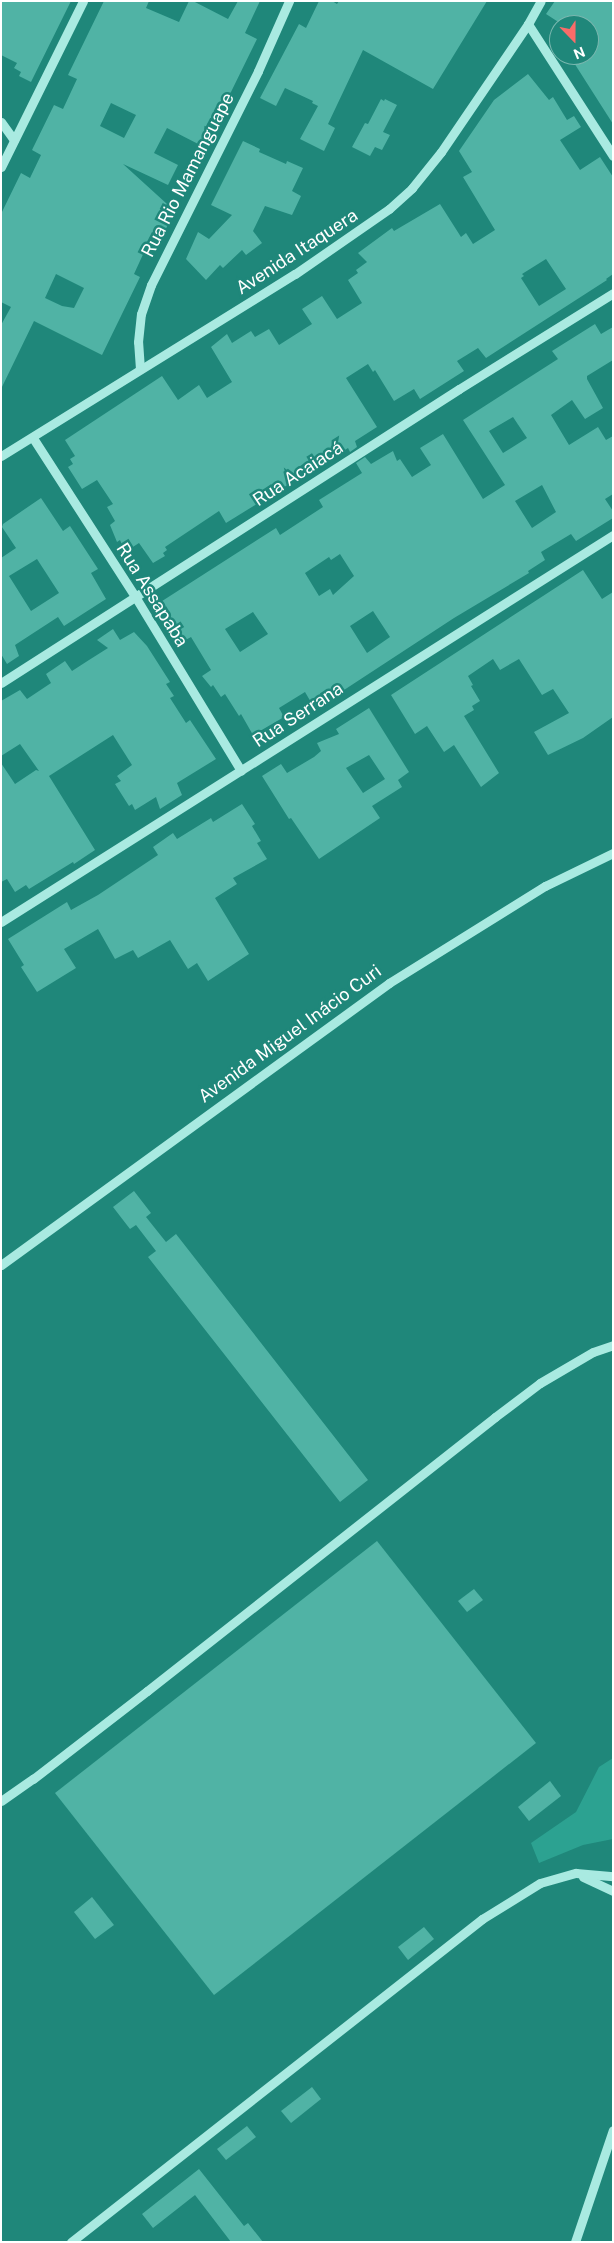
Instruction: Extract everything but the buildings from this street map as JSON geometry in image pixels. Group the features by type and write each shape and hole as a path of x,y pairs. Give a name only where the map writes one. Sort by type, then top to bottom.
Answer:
{"street":[{"path":"1,167 83,1"},
{"name":"Rua Rio Mamanguape","path":"140,369 138,342 141,314 151,285 254,80 289,1"},
{"name":"Avenida Itaquera","path":"1,456 33,438 140,369 295,274 389,209 412,188 440,152 528,24 541,1"},
{"path":"528,24 613,156"},
{"path":"1,122 14,140"},
{"name":"Rua Acaiacá","path":"1,683 459,389 613,293"},
{"name":"Rua Assapaba","path":"33,438 136,598 241,771"},
{"name":"Rua Serrana","path":"1,922 241,771 422,654 613,535"},
{"name":"Avenida Miguel Inácio Curi","path":"1,1265 389,983 546,886 613,853"},
{"path":"1,1801 147,1691 495,1416 540,1383 593,1352 613,1344"},
{"path":"70,2242 482,1919 540,1883 576,1874 613,1876"},
{"path":"576,1874 613,1891"},
{"path":"575,2242 613,2130"}],"green space":[{"path":"613,1758 613,1839 583,1845 539,1863 531,1843 576,1812 599,1767"}]}
